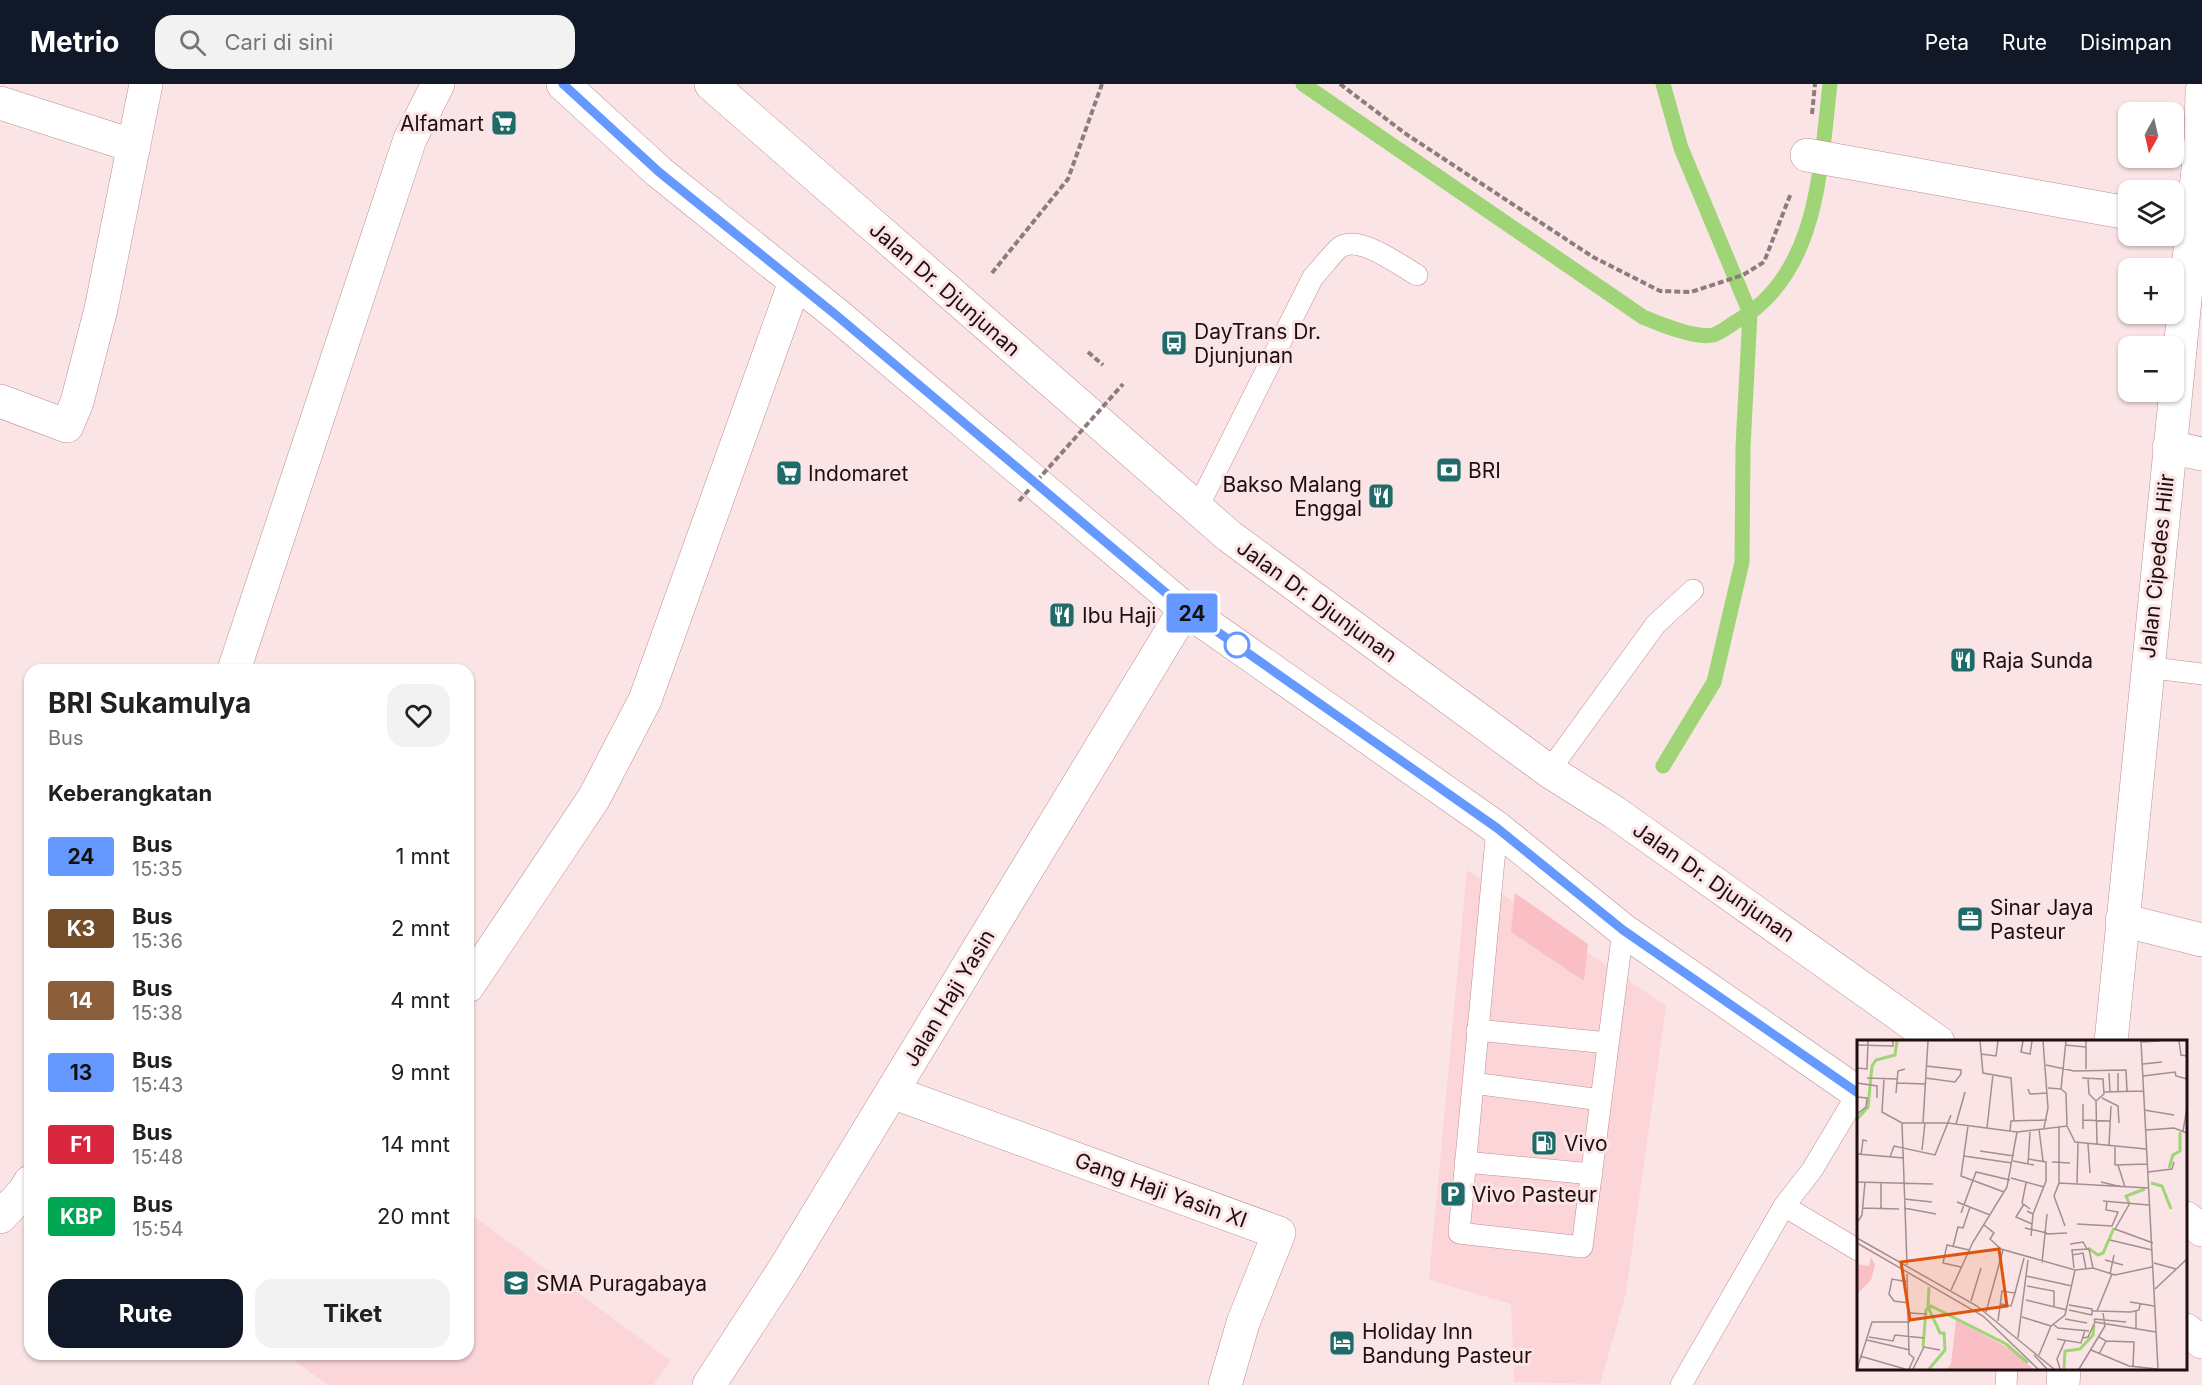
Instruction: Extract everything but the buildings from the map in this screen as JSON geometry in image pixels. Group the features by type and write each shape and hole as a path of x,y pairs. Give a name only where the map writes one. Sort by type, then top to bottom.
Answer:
{"main road":[{"path":"0,401 67,426 77,402 101,309 146,84"},
{"path":"236,664 410,139 438,84"},
{"path":"563,84 659,172 795,282 1185,609 1497,828 1623,930 1857,1092"},
{"name":"Jalan Dr. Djunjunan","path":"711,84 1229,537 1549,771 1614,812 1937,1040"},
{"name":"Jalan Cipedes Hilir","path":"2184,215 2201,139 2202,91"},
{"path":"0,103 134,146"},
{"path":"1820,158 2118,211"},
{"name":"Jalan Cipedes Hilir","path":"2111,1040 2169,447 2181,246"},
{"path":"474,977 594,798 645,700 795,282"},
{"path":"2169,447 2202,454"},
{"name":"Jalan Haji Yasin","path":"709,1385 783,1271 1185,609"},
{"path":"2122,920 2202,940"},
{"name":"Gang Haji Yasin XI","path":"892,1092 1279,1233 1243,1323 1225,1385"},
{"path":"0,1217 24,1191"},
{"path":"2187,1219 2202,1230"},
{"path":"2187,1331 2202,1342"},
{"path":"2063,1385 2064,1370"}],"lane":[{"path":"1197,509 1313,277 1341,247 1357,244 1372,249 1417,275"},
{"path":"1549,771 1656,624 1693,590"},
{"path":"2146,667 2202,674"},
{"path":"1497,828 1459,1233 1582,1247 1623,930"},
{"path":"1477,1030 1608,1043"},
{"path":"1473,1083 1601,1100"},
{"path":"1681,1385 1784,1206 1812,1170 1857,1095"},
{"path":"1465,1162 1592,1174"},
{"path":"1784,1206 1857,1249"},
{"path":"2006,1385 2007,1370"}],"path":[{"path":"963,304 1015,248 1068,179 1102,84"},
{"path":"1340,84 1406,134 1602,261 1660,291 1691,292 1743,275"},
{"path":"1019,501 1124,384"}],"shaded area":[{"name":"Vivo","path":"1467,870 1666,1006 1626,1293 1600,1384 1514,1382 1511,1304 1429,1280"},
{"path":"1515,893 1588,944 1584,981 1511,932"},
{"name":"SMA Puragabaya","path":"474,1216 671,1361 653,1385 328,1385 293,1360 474,1360"}],"waterway":[{"path":"1303,84 1643,317 1678,330 1706,336 1722,331 1764,301 1785,276 1800,248 1818,184 1830,84"},
{"path":"1663,84 1681,148 1750,313 1743,447 1742,562 1714,682 1663,766"}],"bus line":[{"name":"24","path":"563,84 659,172 836,315 1185,609 1497,828 1623,930 1857,1092"}],"place":[{"name":"Alfamart","path":"504,123"},
{"name":"DayTrans Dr. Djunjunan","path":"1174,343"},
{"name":"BRI","path":"1449,470"},
{"name":"Indomaret","path":"789,473"},
{"name":"Bakso Malang Enggal","path":"1381,496"},
{"name":"Ibu Haji","path":"1062,615"},
{"name":"Raja Sunda","path":"1963,660"},
{"name":"Sinar Jaya Pasteur","path":"1970,919"},
{"name":"Vivo","path":"1544,1143"},
{"name":"Vivo Pasteur","path":"1453,1194"},
{"name":"SMA Puragabaya","path":"516,1283"},
{"name":"Holiday Inn Bandung Pasteur","path":"1342,1343"}]}
